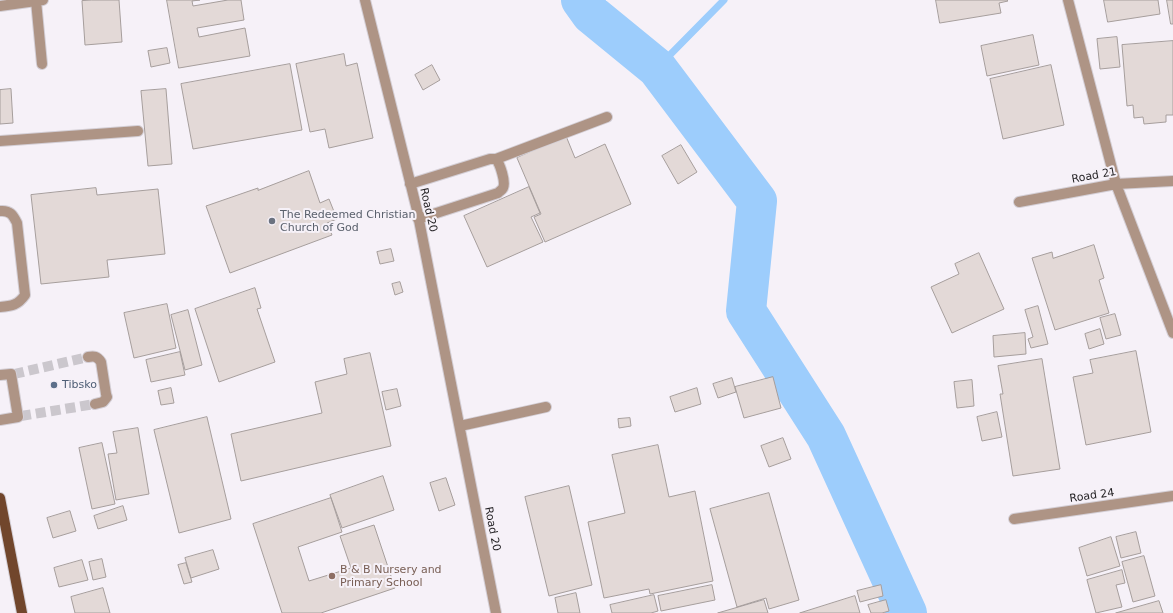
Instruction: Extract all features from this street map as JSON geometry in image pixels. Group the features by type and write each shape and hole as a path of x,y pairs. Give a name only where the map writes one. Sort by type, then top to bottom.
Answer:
{"main road":[{"path":"0,498 22,613"}],"street":[{"name":"Road 20","path":"364,0 418,219 496,613"},
{"path":"1068,0 1116,184 1173,333"},
{"path":"0,6 39,1 42,64"},
{"path":"410,184 490,159 496,159 607,117"},
{"path":"0,141 138,131"},
{"path":"418,219 498,193 503,189 504,184 499,164 496,159"},
{"name":"Road 21","path":"1019,202 1116,184 1173,181"},
{"path":"0,211 6,210 13,215 17,223 25,295 20,302 14,305 0,307"},
{"path":"88,357 98,357 101,362 107,397 103,402 95,404"},
{"path":"0,376 13,374 20,416 0,420"},
{"path":"460,426 546,407"},
{"name":"Road 24","path":"1014,519 1173,496"}],"building":[{"path":"119,0 122,42 85,45 82,1"},
{"path":"167,0 200,0 192,1 193,6 228,0 241,0 244,20 197,28 199,37 245,28 250,56 179,68"},
{"path":"936,0 1008,1 999,3 1001,13 940,23"},
{"path":"1104,0 1158,0 1160,14 1108,22"},
{"path":"1167,0 1173,0 1173,24 1171,24"},
{"path":"1033,35 1039,65 987,76 981,46"},
{"path":"1117,37 1120,67 1100,69 1097,39"},
{"path":"1173,41 1173,115 1166,115 1166,122 1144,124 1143,117 1134,118 1133,105 1127,106 1122,45"},
{"path":"167,48 170,63 151,67 148,51"},
{"path":"344,54 346,66 357,63 373,138 329,148 325,129 310,132 296,64"},
{"path":"290,64 302,130 193,149 181,84"},
{"path":"432,65 440,80 423,90 415,75"},
{"path":"1051,65 1064,125 1003,139 990,79"},
{"path":"11,89 13,123 0,124 0,90"},
{"path":"166,89 172,164 148,166 141,91"},
{"path":"566,136 575,158 605,144 631,204 545,242 534,217 541,214 517,158"},
{"path":"681,145 697,172 678,184 662,156"},
{"name":"The Redeemed Christian Church of God","path":"309,171 320,203 329,199 337,219 327,223 332,235 230,273 206,206 258,188 258,190"},
{"path":"529,187 540,213 531,217 543,242 487,267 464,216"},
{"path":"96,188 97,195 158,189 165,254 107,260 109,277 41,284 31,195"},
{"path":"1094,245 1104,278 1099,280 1109,313 1055,330 1032,258 1052,252 1053,258"},
{"path":"391,249 394,261 380,264 377,252"},
{"path":"979,253 1004,309 952,333 931,287 959,274 955,264"},
{"path":"400,282 403,292 395,295 392,284"},
{"path":"255,288 261,308 257,309 275,362 219,382 195,309"},
{"path":"167,304 176,348 134,358 124,313"},
{"path":"1038,306 1048,344 1031,348 1028,339 1033,337 1025,310"},
{"path":"188,310 202,365 185,370 171,315"},
{"path":"1115,314 1121,335 1106,339 1100,318"},
{"path":"1100,329 1104,344 1089,349 1085,334"},
{"path":"1025,333 1026,354 994,357 993,336"},
{"path":"1136,351 1151,432 1086,445 1073,377 1093,373 1090,360"},
{"path":"180,352 185,375 151,382 146,360"},
{"path":"370,353 391,446 241,481 231,434 322,413 315,382 347,374 344,359"},
{"path":"1042,359 1060,469 1013,476 1000,394 1003,394 998,366"},
{"path":"773,377 781,408 744,418 735,387"},
{"path":"732,378 736,392 718,398 713,384"},
{"path":"972,380 974,406 957,408 954,382"},
{"path":"171,388 174,403 161,405 158,391"},
{"path":"697,388 701,404 675,412 670,397"},
{"path":"397,389 401,406 386,410 382,392"},
{"path":"997,412 1002,437 982,441 977,417"},
{"path":"207,417 231,519 179,533 154,430"},
{"path":"630,418 631,426 619,428 618,419"},
{"path":"138,428 149,494 116,500 108,454 117,453 113,432"},
{"path":"783,438 791,459 769,467 761,446"},
{"path":"102,443 115,504 92,509 79,448"},
{"path":"658,445 669,497 695,491 713,581 650,594 649,589 604,598 588,522 625,513 612,455"},
{"path":"383,476 394,510 342,528 330,495"},
{"path":"446,478 455,505 439,511 430,483"},
{"path":"569,486 592,585 549,596 525,497"},
{"path":"769,493 799,600 769,609 766,598 737,607 710,509"},
{"path":"331,498 342,532 298,547 309,581 351,568 340,536 374,525 395,588 321,613 282,613 253,524"},
{"path":"123,506 127,520 98,529 94,516"},
{"path":"70,511 76,531 53,538 47,518"},
{"path":"1136,532 1141,553 1121,558 1116,537"},
{"path":"1111,537 1120,566 1087,576 1079,548"},
{"path":"213,550 219,569 191,578 185,558"},
{"path":"1144,556 1155,596 1133,602 1122,562"},
{"path":"102,559 106,577 93,580 89,562"},
{"path":"82,560 88,580 59,587 54,568"},
{"path":"186,563 192,582 184,584 178,565"},
{"path":"1122,570 1125,583 1116,585 1122,607 1096,613 1087,580"},
{"path":"712,585 715,600 661,611 658,596"},
{"path":"881,585 883,596 860,602 857,591"},
{"path":"103,588 110,613 75,613 71,597"},
{"path":"576,593 580,613 558,613 555,598"},
{"path":"654,595 658,611 651,613 612,613 610,605"},
{"path":"855,596 860,613 800,613"},
{"path":"764,600 768,613 718,613"},
{"path":"886,600 889,611 882,613 871,613 868,605"},
{"path":"1159,601 1163,613 1116,613"}],"waterway":[{"path":"581,0 591,14 657,68 757,201 746,311 826,436 907,613"},
{"path":"657,68 724,0"}],"tunnel":[{"path":"14,374 88,357"},
{"path":"21,416 95,404"}],"place":[{"name":"The Redeemed Christian Church of God","path":"272,221"},
{"name":"Tibsko","path":"54,385"},
{"name":"B & B Nursery and Primary School","path":"332,576"}]}
